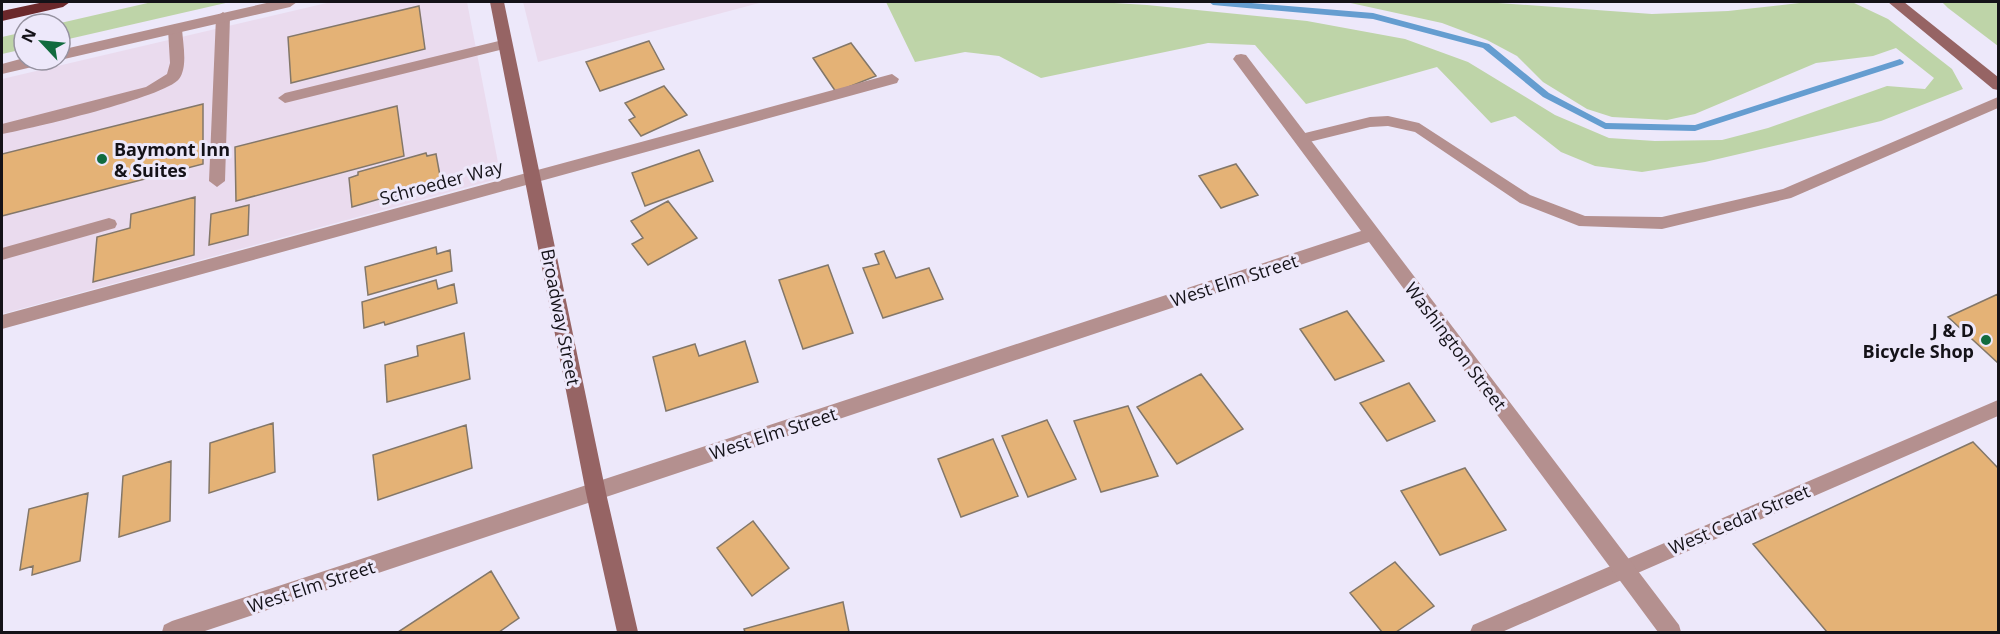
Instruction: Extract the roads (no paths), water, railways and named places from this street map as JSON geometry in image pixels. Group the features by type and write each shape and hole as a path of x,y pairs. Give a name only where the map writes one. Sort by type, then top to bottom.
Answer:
{"highway":[{"path":"2,16 63,2"}],"street":[{"path":"72,52 290,2"},
{"name":"Broadway Street","path":"497,2 596,493 628,633"},
{"path":"1895,2 1998,85"},
{"name":"Washington Street","path":"1241,59 1671,633"},
{"name":"West Elm Street","path":"172,633 1373,234"}],"lane":[{"path":"217,181 223,17"},
{"path":"2,129 150,91 173,77 177,63 175,28"},
{"path":"285,98 507,44"},
{"name":"Schroeder Way","path":"2,322 891,79"},
{"path":"1301,139 1370,122 1388,121 1419,128 1525,199 1584,222 1662,223 1786,194 1998,102"},
{"path":"2,254 109,224"},
{"name":"West Cedar Street","path":"1480,633 1998,408"}],"waterway":[{"path":"1213,2 1373,16 1486,46 1546,95 1605,126 1695,128 1900,62"}],"place":[{"name":"Baymont Inn & Suites","path":"102,159"},
{"name":"J & D Bicycle Shop","path":"1986,340"}]}
